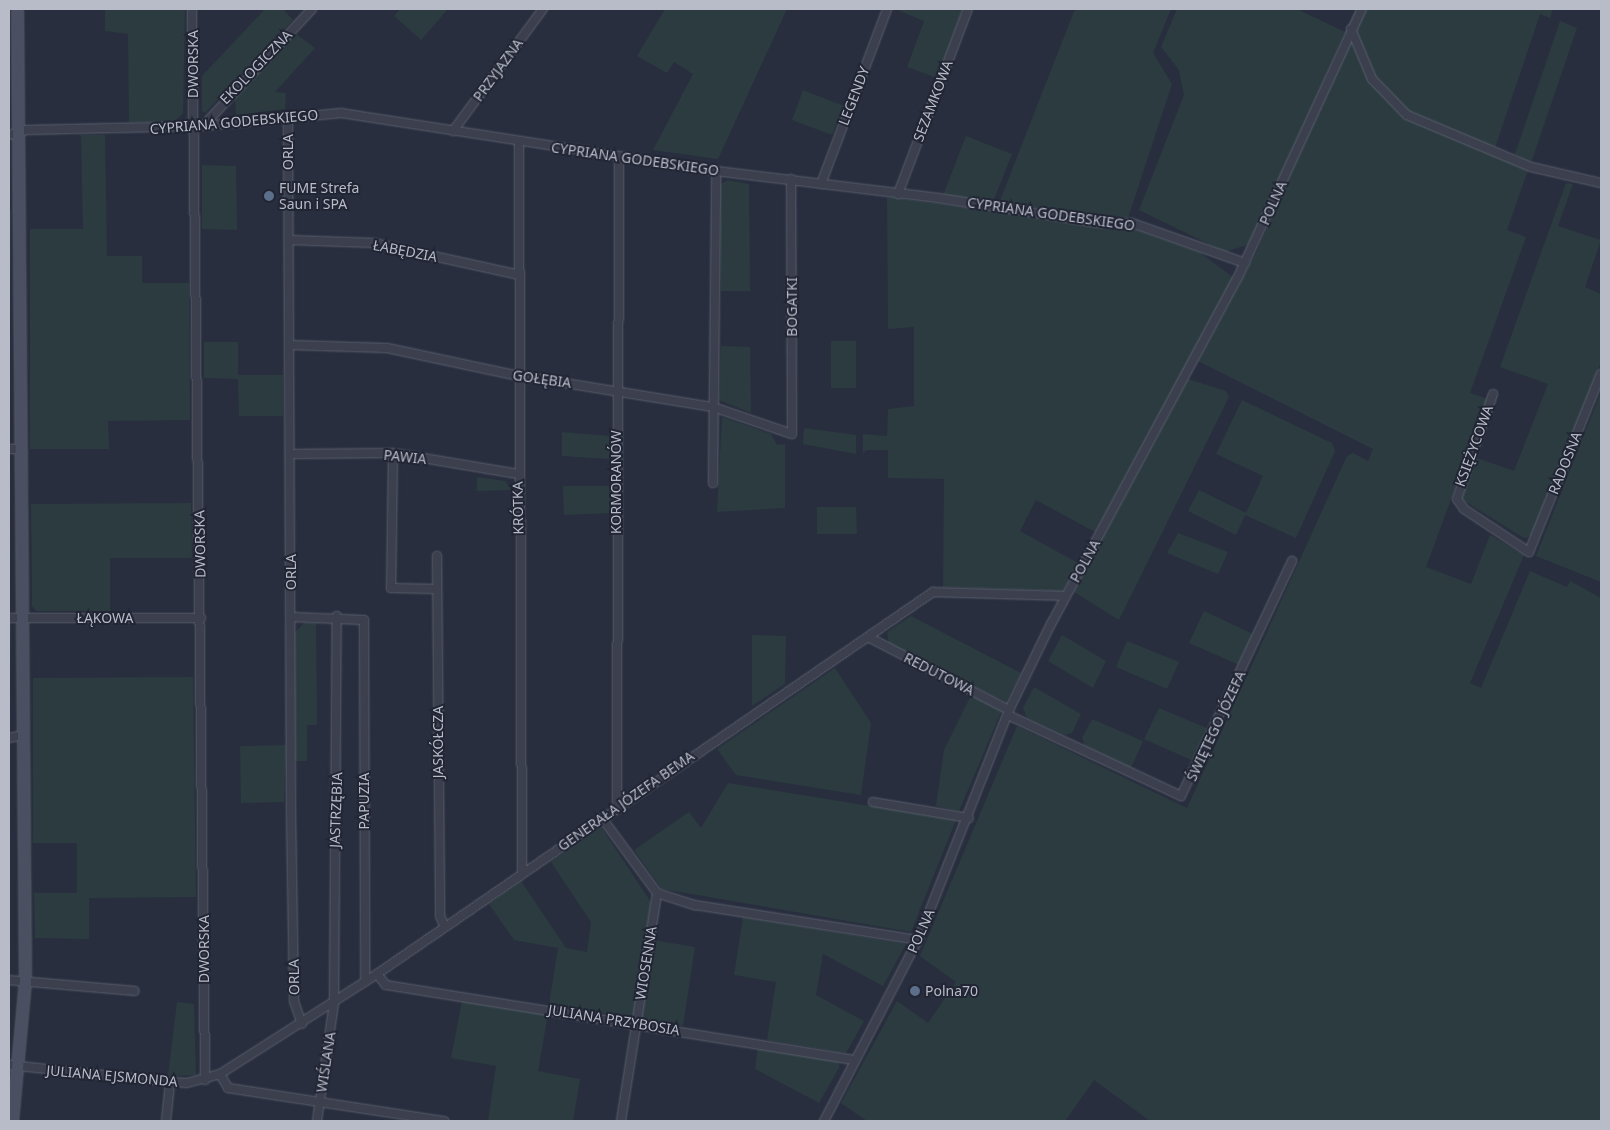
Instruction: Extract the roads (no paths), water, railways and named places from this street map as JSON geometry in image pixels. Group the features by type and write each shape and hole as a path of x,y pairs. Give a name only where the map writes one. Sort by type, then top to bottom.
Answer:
{"main road":[{"path":"12,1121 14,1065 25,982 22,618 14,449 13,134 17,9"}],"street":[{"name":"DWORSKA","path":"192,9 201,618 205,1080"},
{"name":"EKOLOGICZNA","path":"203,126 312,9"},
{"name":"PRZYJAZNA","path":"453,131 543,9"},
{"name":"LEGENDY","path":"821,184 887,9"},
{"name":"SEZAMKOWA","path":"898,194 968,9"},
{"name":"POLNA","path":"824,1121 918,940 969,818 1009,713 1066,596 1245,263 1351,29 1362,9"},
{"path":"1351,29 1372,79 1407,116 1531,167 1601,183"},
{"name":"CYPRIANA GODEBSKIEGO","path":"13,134 193,127 341,113 716,171 898,194 1099,224 1132,224 1245,263"},
{"name":"ORLA","path":"288,117 294,1001 302,1024"},
{"name":"KRÓTKA","path":"519,142 518,474 522,874"},
{"name":"KORMORANÓW","path":"617,807 619,156"},
{"path":"713,483 716,171"},
{"name":"BOGATKI","path":"792,180 792,434"},
{"name":"ŁABĘDZIA","path":"289,240 374,243 519,275"},
{"name":"GOŁĘBIA","path":"289,345 387,348 519,375 713,407 792,434"},
{"name":"RADOSNA","path":"1529,552 1601,374"},
{"name":"KSIĘŻYCOWA","path":"1493,394 1457,496 1464,509 1529,552"},
{"path":"393,453 391,588 437,588"},
{"name":"PAWIA","path":"290,454 393,453 518,474"},
{"name":"JASKÓŁCZA","path":"437,556 440,916 445,928"},
{"name":"ŚWIĘTEGO JÓZEFA","path":"1009,713 1181,796 1292,561"},
{"name":"GENERAŁA JÓZEFA BEMA","path":"205,1080 220,1074 334,1003 445,928 617,807 868,637 941,591 1066,596"},
{"path":"291,618 338,616"},
{"name":"PAPUZIA","path":"338,616 364,620 365,981"},
{"name":"JASTRZĘBIA","path":"334,1003 338,616"},
{"name":"ŁĄKOWA","path":"9,618 201,618"},
{"name":"REDUTOWA","path":"868,637 1009,713"},
{"path":"9,738 23,736"},
{"path":"873,802 969,818"},
{"path":"602,818 657,894 695,905 918,940"},
{"name":"WIOSENNA","path":"621,1121 657,894"},
{"name":"JULIANA PRZYBOSIA","path":"377,974 386,985 855,1060"},
{"path":"9,980 135,991"},
{"name":"WIŚLANA","path":"317,1121 334,1003"},
{"name":"JULIANA EJSMONDA","path":"14,1065 170,1082 205,1080"},
{"path":"220,1074 228,1088 444,1121"},
{"path":"166,1121 170,1082"}],"place":[{"name":"FUME Strefa Saun i SPA","path":"269,196"},
{"name":"Polna70","path":"915,991"}]}
